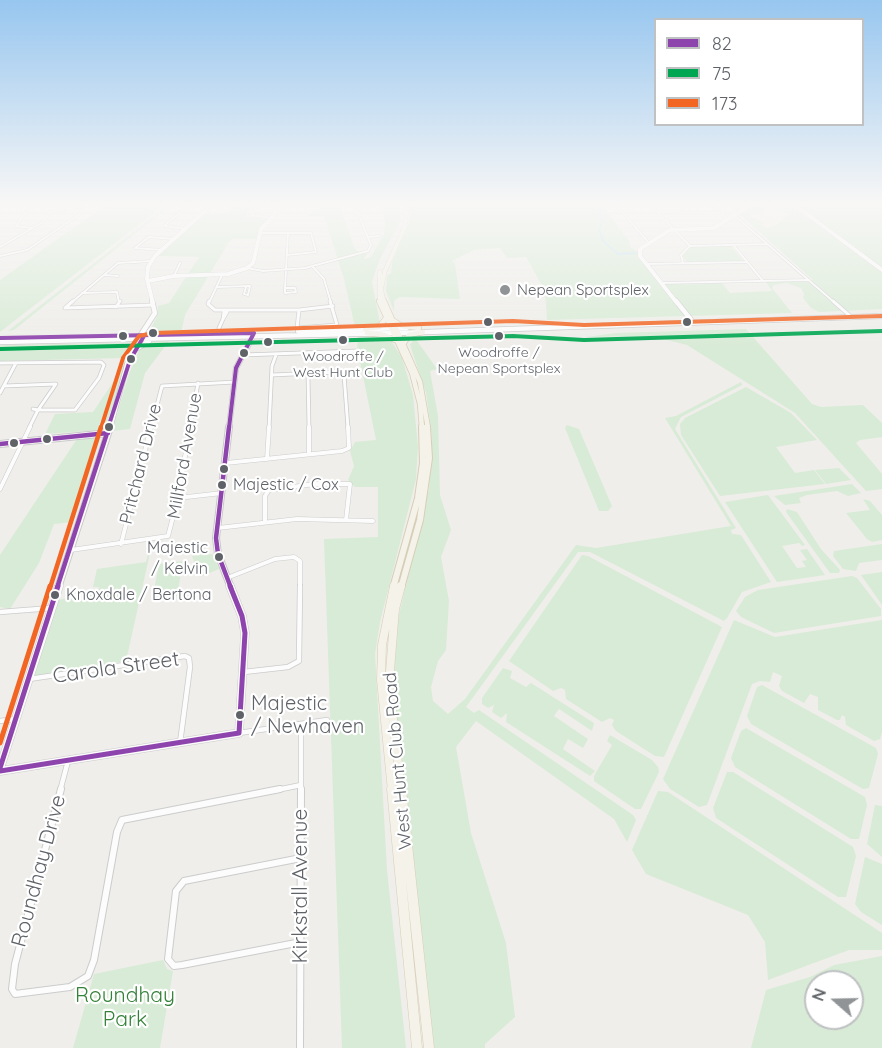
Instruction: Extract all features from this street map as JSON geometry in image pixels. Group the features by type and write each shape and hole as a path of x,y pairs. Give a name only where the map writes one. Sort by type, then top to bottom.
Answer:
{"main road":[{"name":"West Hunt Club Road","path":"391,252 377,285 378,299 422,392 428,430 429,458 420,520 395,609 389,683 429,1048"},
{"name":"West Hunt Club Road","path":"395,252 382,284 383,300 393,321 420,404 423,463 415,512 387,615 382,655 381,696 417,1048"},
{"path":"366,331 380,327 386,318"},
{"path":"393,321 402,326 421,330"},
{"path":"366,331 407,336 421,330"}],"street":[{"path":"0,256 20,252"},
{"path":"160,252 151,261 147,272 155,313 134,348 0,770 327,720"},
{"path":"247,268 253,262 255,252"},
{"path":"285,288 287,252"},
{"path":"287,255 314,252"},
{"path":"148,281 174,276 222,275 247,268 263,271 313,267 367,252"},
{"path":"641,252 639,254 646,264 691,320"},
{"path":"683,263 681,255 684,252"},
{"path":"739,252 763,280"},
{"path":"777,252 849,315"},
{"path":"858,252 882,270"},
{"path":"0,262 4,256"},
{"path":"151,261 118,262 65,308 154,305"},
{"path":"646,264 747,262"},
{"path":"174,276 180,263"},
{"path":"299,310 297,328 332,327 338,323 322,277 313,267"},
{"path":"104,275 118,276"},
{"path":"222,275 208,306 225,312 299,310 333,306"},
{"path":"661,283 810,279"},
{"path":"218,287 246,287"},
{"path":"82,293 117,292 120,301 116,308"},
{"path":"219,328 225,312"},
{"path":"691,320 882,315"},
{"path":"12,340 366,331 396,334 421,330 477,327 882,315"},
{"path":"0,340 140,338 153,340 253,335"},
{"path":"239,734 245,633 242,616 218,554 217,528 235,382 242,355 253,335"},
{"path":"121,340 130,343 134,348"},
{"path":"134,348 153,340"},
{"path":"242,355 356,351"},
{"path":"267,459 272,375 276,355"},
{"path":"0,363 103,363 99,378 75,410 33,409"},
{"path":"0,393 16,363"},
{"path":"226,463 346,450 350,441 344,375 339,372 272,375"},
{"path":"308,374 309,454"},
{"name":"Pritchard Drive","path":"121,544 160,390 169,384 235,382"},
{"name":"Millford Avenue","path":"70,550 168,536 178,498 198,383"},
{"path":"0,489 38,410 56,384 4,386"},
{"path":"0,442 108,433"},
{"path":"265,522 265,496 268,490 315,484 350,484 346,520"},
{"path":"178,498 222,493"},
{"path":"217,528 265,522 373,521"},
{"path":"227,578 275,560 294,557 300,561 299,662 288,667 244,672"},
{"path":"0,612 52,608"},
{"name":"Carola Street","path":"28,679 184,656 189,658 190,667 179,744"},
{"path":"0,721 15,719"},
{"name":"Kirkstall Avenue","path":"300,1048 301,724"},
{"name":"Roundhay Drive","path":"68,761 15,964 12,989 15,994 70,987 88,976 94,960 117,832 122,820 301,785"},
{"path":"301,858 184,880 176,891 168,959 174,966 182,965 301,942"}],"green space":[{"path":"39,252 104,252 0,332 0,280"},
{"path":"108,252 112,252 14,330 8,331"},
{"path":"162,252 223,252 185,315 181,333 149,333 158,314 158,306 169,303 199,257 158,256"},
{"path":"335,252 368,252 364,259 371,257 374,252 384,252 372,282 380,323 372,327 355,327"},
{"path":"396,252 470,252 452,261 455,263 460,299 400,297 394,301 394,311 386,291 387,276 391,273"},
{"path":"503,252 638,252 663,284 722,283 730,293 772,291 766,282 813,280 782,252 882,252 882,309 819,312 811,308 803,298 801,288 786,283 774,285 772,288 792,313 547,320 545,291 526,257 507,258"},
{"path":"686,252 736,252 743,261 687,262 682,256"},
{"path":"746,329 812,404 821,407 863,405 882,423 882,437 860,440 856,443 882,474 882,489 866,491 795,413 687,345 652,336 586,337 616,333"},
{"path":"381,336 390,339 402,358 413,395 418,447 416,479 380,622 375,654 387,870 406,1048 342,1048 324,539 378,537 378,487 355,487 348,480 354,466 350,451 355,442 376,440 360,361 349,362 357,350 358,337"},
{"path":"415,338 437,369 430,371 438,416 440,495 451,530 441,557 449,601 446,650 438,661 431,687 433,701 448,714 465,699 576,545 596,548 731,526 665,418 676,416 741,382 742,385 681,417 675,429 736,528 731,530 732,534 741,535 771,582 742,592 724,621 590,552 578,552 466,707 474,713 479,710 633,815 636,820 627,842 614,819 476,721 456,747 471,833 506,943 515,1017 485,1044 485,1048 434,1048 396,726 394,656 397,623 429,488 432,437 426,393 410,345"},
{"path":"169,341 145,373 130,429 112,431 129,374 141,346 149,342"},
{"path":"123,343 130,348 125,368 106,427 101,430 45,434 55,414 93,412 120,372 125,358 0,361 0,345"},
{"path":"746,387 791,413 817,440 776,447 795,473 814,470 825,484 720,496 681,435 680,424 685,418"},
{"path":"567,425 579,429 612,506 608,511 599,511 565,428"},
{"path":"101,437 73,522 54,524 39,563 10,609 0,607 0,555 77,439"},
{"path":"839,468 851,480 826,484 815,470"},
{"path":"852,484 861,493 848,496 837,491 807,495 799,498 801,503 785,505 774,496"},
{"path":"768,495 805,545 802,546 799,543 782,546 797,568 806,567 802,561 807,560 800,550 807,549 825,575 777,582 725,502"},
{"path":"863,499 870,501 882,515 882,540 872,542 867,539 846,513 870,510"},
{"path":"787,509 797,512 821,549 840,570 839,573 830,573 786,512"},
{"path":"152,544 126,661 32,677 57,600 97,594 99,587 93,587 97,569 146,562"},
{"path":"882,544 882,560 859,563 856,571 843,569 833,556 834,551"},
{"path":"213,554 219,569 200,577 192,556"},
{"path":"582,555 588,556 722,627 664,757 655,756 616,731 612,725 614,720 610,718 602,722 566,699 565,690 561,688 553,691 509,661"},
{"path":"183,561 177,596 152,600 159,564"},
{"path":"882,572 882,605 861,575"},
{"path":"852,576 857,578 881,609 881,616 774,633 741,617 736,611 745,597 758,590"},
{"path":"734,620 775,637 882,620 882,732 880,739 874,741 846,725 845,717 842,715 840,720 837,720 818,710 818,697 810,694 804,703 782,691 779,686 782,676 773,672 770,682 760,681 752,684 707,805 699,807 670,789 663,779"},
{"path":"503,668 512,671 510,678 526,687 531,683 594,723 592,731 559,709 554,716 588,739 583,748 568,739 563,749 595,771 590,776 506,722 507,713 501,718 492,712 494,705 488,708 482,704 482,698"},
{"path":"762,685 876,748 878,754 869,788 863,789 751,724 747,716 757,687"},
{"path":"746,728 865,797 867,805 859,839 851,839 735,767 731,758 741,731"},
{"path":"610,735 652,760 658,767 659,772 641,809 635,809 594,781 594,776 612,745 607,741"},
{"path":"727,772 733,772 853,847 856,856 846,897 838,897 716,818 713,808"},
{"path":"658,791 668,792 882,933 882,950 849,950 768,980 765,942 748,915 646,874 632,850"},
{"path":"875,805 882,806 882,857 867,844"},
{"path":"865,857 882,864 882,925 861,912 855,904"},
{"path":"882,956 882,1048 751,1048 766,990 804,979 804,1030 864,1030 864,970 824,970 834,965"},
{"name":"Roundhay Park","path":"163,960 167,969 173,971 160,1048 73,1048 94,974"}],"waterway":[{"path":"616,252 618,254 636,253"}],"transit line":[{"name":"173","path":"0,743 123,358 139,336 153,333 513,321 584,325 882,316"},
{"name":"75","path":"0,349 513,336 584,340 882,331"},
{"name":"82","path":"0,338 254,333"},
{"name":"82","path":"239,733 245,633 242,616 218,554 216,538 236,368 254,333"},
{"name":"82","path":"0,768 130,360 144,336"},
{"name":"82","path":"0,444 108,433"},
{"name":"82","path":"0,771 239,733"}],"place":[{"name":"Nepean Sportsplex","path":"505,290"},
{"name":"Woodroffe / Nepean Sportsplex","path":"499,336"},
{"name":"Woodroffe / West Hunt Club","path":"343,340"},
{"name":"Majestic / Cox","path":"222,485"},
{"name":"Majestic / Kelvin","path":"219,557"},
{"name":"Knoxdale / Bertona","path":"55,595"},
{"name":"Majestic / Newhaven","path":"240,715"}]}
